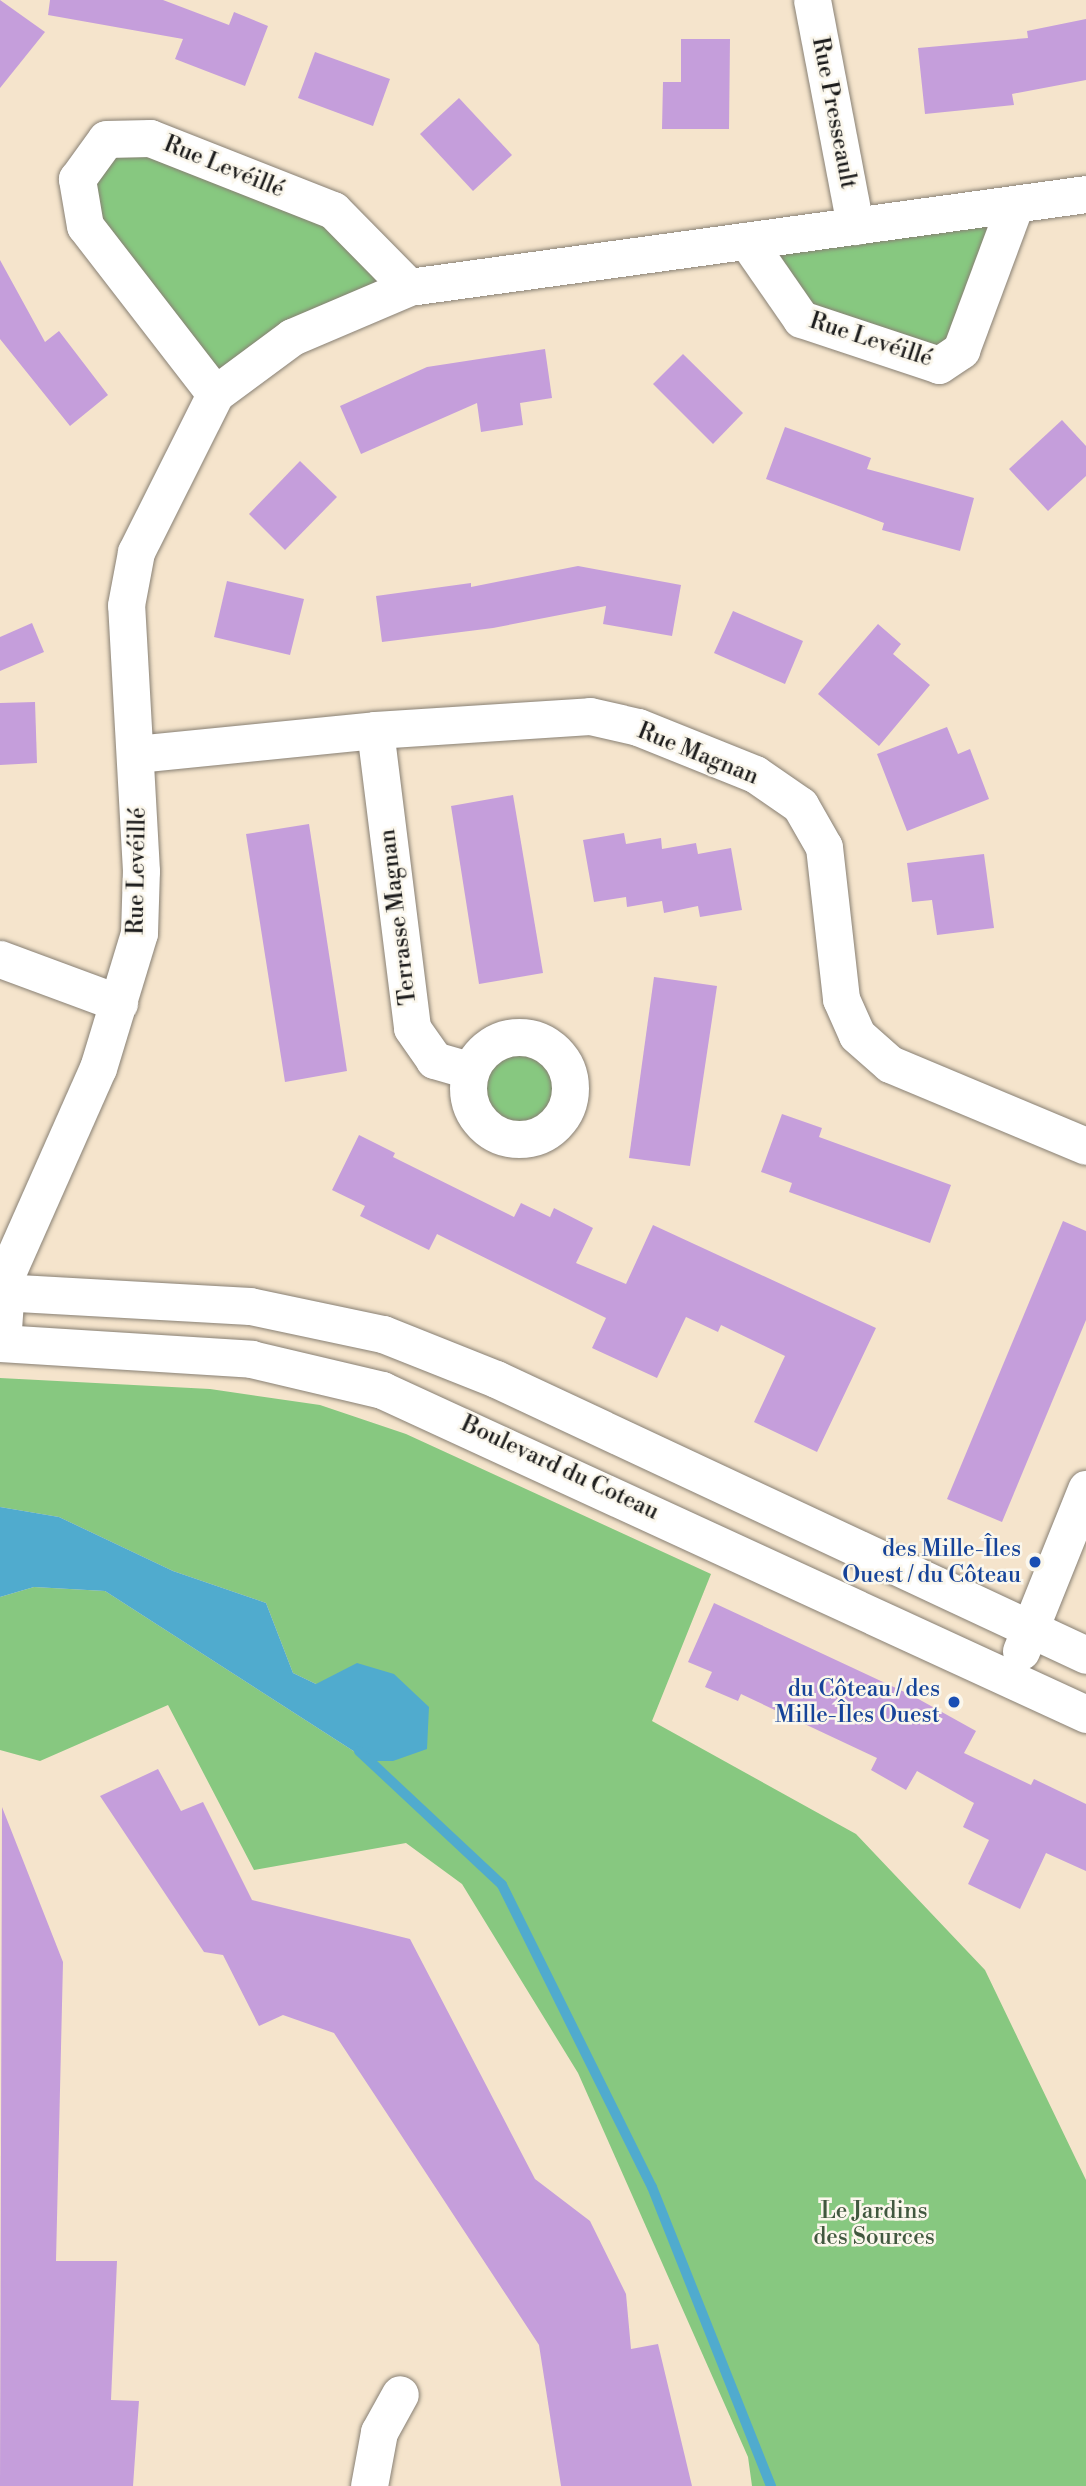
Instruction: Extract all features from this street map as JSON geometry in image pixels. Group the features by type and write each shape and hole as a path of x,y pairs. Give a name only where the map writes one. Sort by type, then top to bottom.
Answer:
{"street":[{"name":"Rue Presseault","path":"812,0 855,226"},
{"name":"Rue Levéillé","path":"215,394 85,226 77,179 106,139 150,138 333,210 409,286"},
{"name":"Rue Levéillé","path":"1,1343 2,1292 11,1262 98,1068 120,1003 139,933 136,754 126,605 136,552 215,394 292,337 409,286 1086,194"},
{"name":"Rue Levéillé","path":"747,241 801,319 939,365 961,350 1015,205"},
{"name":"Rue Magnan","path":"136,754 375,730 590,716 638,727 755,774 800,805 824,847 841,999 858,1035 890,1064 1086,1146"},
{"name":"Terrasse Magnan","path":"375,730 412,1028 434,1060 470,1070"},
{"path":"0,959 120,1003"},
{"path":"2,1292 250,1307 325,1318 383,1334 484,1374 1030,1629 1083,1646 1071,1707"},
{"name":"Boulevard du Coteau","path":"1,1343 251,1359 382,1390 1071,1707"},
{"path":"1010,1678 1086,1489"},
{"path":"369,2486 379,2432 400,2394"}],"green space":[{"path":"144,145 333,217 395,282 222,382 94,226 86,180 106,146"},
{"path":"1005,212 940,357 809,315 756,247"},
{"path":"520,1050 535,1053 548,1061 556,1074 559,1089 556,1104 548,1117 535,1125 520,1128 505,1125 492,1117 484,1104 481,1089 484,1074 492,1061 505,1053"},
{"name":"Le Jardins des Sources","path":"0,1378 210,1389 320,1405 406,1434 711,1574 652,1721 856,1834 985,1970 1086,2180 1086,2486 752,2486 748,2457 578,2073 462,1884 406,1843 254,1870 168,1705 40,1761 0,1750 0,1597 34,1587 105,1591 369,1761 316,1684 293,1673 266,1603 173,1571 59,1517 0,1507"}],"water":[{"path":"0,1507 59,1517 173,1571 266,1603 293,1673 316,1684 357,1663 394,1674 429,1707 427,1749 393,1761 369,1761 105,1591 34,1587 0,1597"}],"building":[{"path":"0,0 45,32 0,88"},
{"path":"50,0 163,0 229,25 234,12 268,26 245,86 175,59 183,39 48,15"},
{"path":"1086,19 1086,80 1012,94 1014,105 925,114 918,48 1028,38 1027,31"},
{"path":"681,39 730,39 729,129 662,129 663,82 681,82"},
{"path":"315,52 390,79 373,126 298,98"},
{"path":"459,98 512,155 473,191 420,134"},
{"path":"0,260 45,342 59,331 108,395 70,426 0,339"},
{"path":"545,349 552,398 520,403 523,425 481,432 477,403 361,454 340,406 427,367"},
{"path":"683,354 743,413 713,444 653,384"},
{"path":"1062,420 1086,446 1086,476 1048,511 1009,469"},
{"path":"785,427 871,458 867,469 974,498 960,551 882,530 884,523 766,479"},
{"path":"300,461 337,497 285,550 249,514"},
{"path":"578,566 681,585 672,636 603,624 606,606 493,628 382,642 376,596 471,583 471,587"},
{"path":"227,581 304,599 290,655 214,637"},
{"path":"733,611 803,641 785,684 714,653"},
{"path":"32,623 44,652 0,671 0,637"},
{"path":"878,624 901,644 893,654 930,685 879,746 818,694"},
{"path":"35,702 37,763 0,765 0,703"},
{"path":"947,727 958,754 970,749 989,799 907,831 877,754"},
{"path":"513,795 543,973 479,984 451,806"},
{"path":"309,824 347,1071 285,1082 246,834"},
{"path":"624,833 626,844 661,838 662,849 696,843 698,854 731,848 742,910 700,917 698,906 664,913 662,901 627,907 626,897 594,902 583,840"},
{"path":"984,854 994,928 937,935 932,900 912,902 907,863"},
{"path":"654,977 717,986 690,1166 629,1158"},
{"path":"782,1114 822,1128 819,1137 951,1185 930,1243 789,1192 792,1183 761,1172"},
{"path":"359,1135 395,1153 393,1157 514,1217 521,1203 550,1217 554,1208 593,1228 576,1263 626,1284 653,1225 876,1328 817,1452 754,1422 785,1356 721,1325 718,1332 686,1317 657,1378 592,1348 606,1318 437,1234 429,1250 360,1216 365,1206 332,1190"},
{"path":"1063,1221 1086,1231 1086,1320 1002,1522 947,1499"},
{"path":"714,1603 913,1696 976,1731 964,1753 1031,1785 1034,1779 1086,1804 1086,1871 1046,1853 1020,1909 968,1884 989,1840 963,1827 974,1803 917,1771 906,1790 871,1770 877,1758 741,1694 738,1701 705,1687 712,1672 688,1662"},
{"path":"158,1769 181,1811 203,1802 252,1900 410,1939 535,2179 590,2221 626,2294 631,2349 658,2344 692,2486 561,2486 539,2345 334,2033 283,2015 259,2026 223,1955 204,1952 100,1796"},
{"path":"2,1807 63,1962 56,2261 117,2261 111,2400 139,2401 133,2486 0,2486"}],"waterway":[{"path":"359,1751 502,1885 652,2187 771,2486"}],"place":[{"name":"des Mille-Îles Ouest / du Côteau","path":"1035,1562"},
{"name":"du Côteau / des Mille-Îles Ouest","path":"954,1702"}]}
